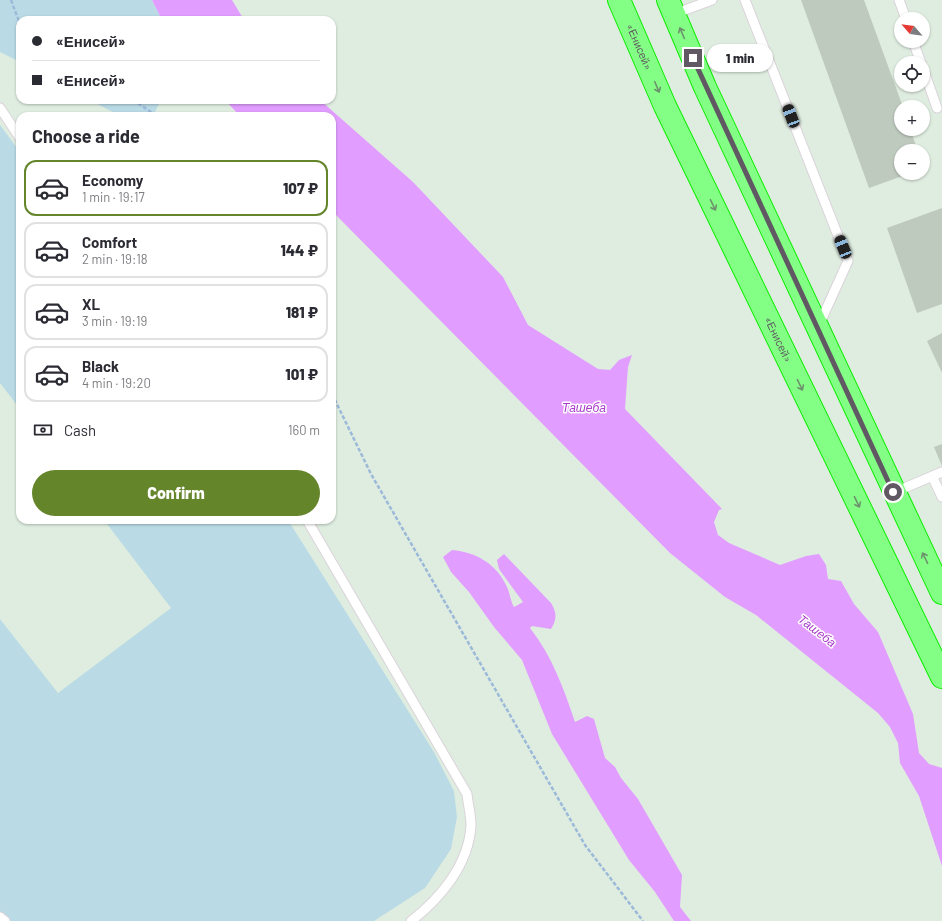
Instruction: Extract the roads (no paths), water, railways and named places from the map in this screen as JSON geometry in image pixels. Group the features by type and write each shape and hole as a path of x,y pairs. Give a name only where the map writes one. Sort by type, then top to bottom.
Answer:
{"highway":[{"name":"«Енисей»","path":"619,0 669,113 942,677"},
{"path":"671,7 706,87 817,328 893,492 942,593"}],"lane":[{"path":"671,7 712,0"},
{"path":"745,0 848,261 817,328"},
{"path":"899,0 903,12"},
{"path":"930,88 937,108"},
{"path":"0,108 16,132"},
{"path":"893,492 942,472"},
{"path":"932,476 942,497"},
{"path":"309,524 467,794 471,824 464,857 448,884 411,921"},
{"path":"0,917 5,921"}],"water":[{"path":"152,0 232,0 242,16 160,16"},
{"name":"Ташеба","path":"229,104 325,104 334,112 236,112"},
{"name":"Ташеба","path":"336,114 413,182 503,277 528,325 598,369 610,370 619,360 632,355 628,367 625,409 722,509 719,510 714,522 718,535 729,543 780,565 806,556 819,554 826,565 828,579 841,581 854,604 878,632 913,714 919,753 929,764 942,768 942,866 919,796 900,763 898,743 890,727 878,713 756,615 725,597 670,553 336,215"},
{"path":"452,550 469,553 492,566 503,579 514,607 523,602 499,569 497,560 504,554 551,603 556,616 551,629 532,626 530,628 551,661 562,685 575,722 587,716 594,719 605,758 615,767 621,778 638,799 682,875 680,907 691,921 674,921 655,892 629,860 552,734 522,660 494,627 469,592 451,572 443,557"}]}
